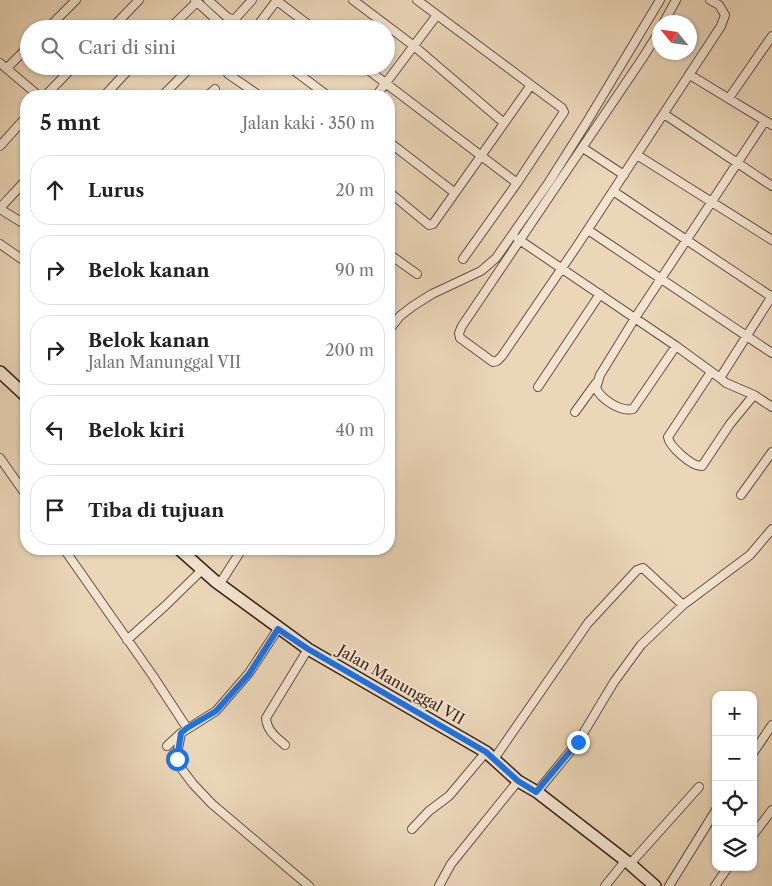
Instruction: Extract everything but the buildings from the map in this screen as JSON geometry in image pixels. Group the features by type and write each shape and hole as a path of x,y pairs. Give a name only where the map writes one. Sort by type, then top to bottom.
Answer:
{"street":[{"path":"56,20 76,0"},
{"path":"120,20 139,0"},
{"path":"208,0 227,17 234,20 252,0"},
{"path":"262,20 277,0 303,20"},
{"path":"353,0 380,20"},
{"path":"417,0 562,108 564,112 463,259"},
{"path":"395,322 413,306 489,266 549,182 586,125 660,0"},
{"path":"668,15 676,0"},
{"path":"652,42 462,326 459,333 460,338 493,362 502,356 588,230 724,20 723,10 710,0"},
{"path":"178,20 196,1 217,20"},
{"path":"395,70 437,15"},
{"path":"395,32 504,123"},
{"path":"729,98 772,36"},
{"path":"7,68 20,55"},
{"path":"0,63 32,90"},
{"path":"51,90 65,75"},
{"path":"110,90 124,75"},
{"path":"168,90 183,75"},
{"path":"229,75 251,90"},
{"path":"300,75 320,90"},
{"path":"375,75 394,90"},
{"path":"380,90 391,75"},
{"path":"575,412 596,383 635,318 737,162 770,123 690,75"},
{"path":"395,197 429,224 432,224 531,85"},
{"path":"395,91 517,183"},
{"path":"664,114 772,186"},
{"path":"0,146 20,124"},
{"path":"395,147 455,193"},
{"path":"582,148 624,175"},
{"path":"637,155 772,240"},
{"path":"20,186 0,208 20,221"},
{"path":"613,191 772,297 720,378"},
{"path":"588,230 772,353"},
{"path":"512,234 676,346 726,383 754,395 772,407"},
{"path":"0,244 20,258"},
{"path":"395,258 417,274"},
{"path":"538,387 600,294"},
{"path":"596,383 598,394 606,400 622,409 633,409 676,346"},
{"path":"0,372 20,390"},
{"path":"711,372 668,437 670,444 693,465 702,466 730,424 754,395"},
{"path":"741,495 772,452"},
{"path":"0,458 20,484"},
{"path":"536,792 578,742 609,690 637,650 683,605 750,555 772,529"},
{"path":"68,555 153,676 184,730 177,754 178,764 193,784 212,804 309,886"},
{"name":"Jalan Manunggal VII","path":"186,555 219,585 308,649 490,756 518,781 536,792 628,862 655,886"},
{"path":"219,585 238,555"},
{"path":"412,829 490,756 588,623 636,570 643,568 683,605"},
{"path":"127,640 202,570"},
{"path":"166,746 184,730 216,711 249,674 278,629"},
{"path":"285,745 270,730 266,724 266,718 308,649"},
{"path":"757,747 772,725"},
{"path":"439,886 451,864 518,781"},
{"path":"605,886 699,787"},
{"path":"757,829 772,810"},
{"path":"669,886 712,816"},
{"path":"715,886 725,871"}],"route":[{"path":"177,759 181,733 216,711 249,674 278,629 308,649 486,752 518,781 536,792 578,742"}]}
